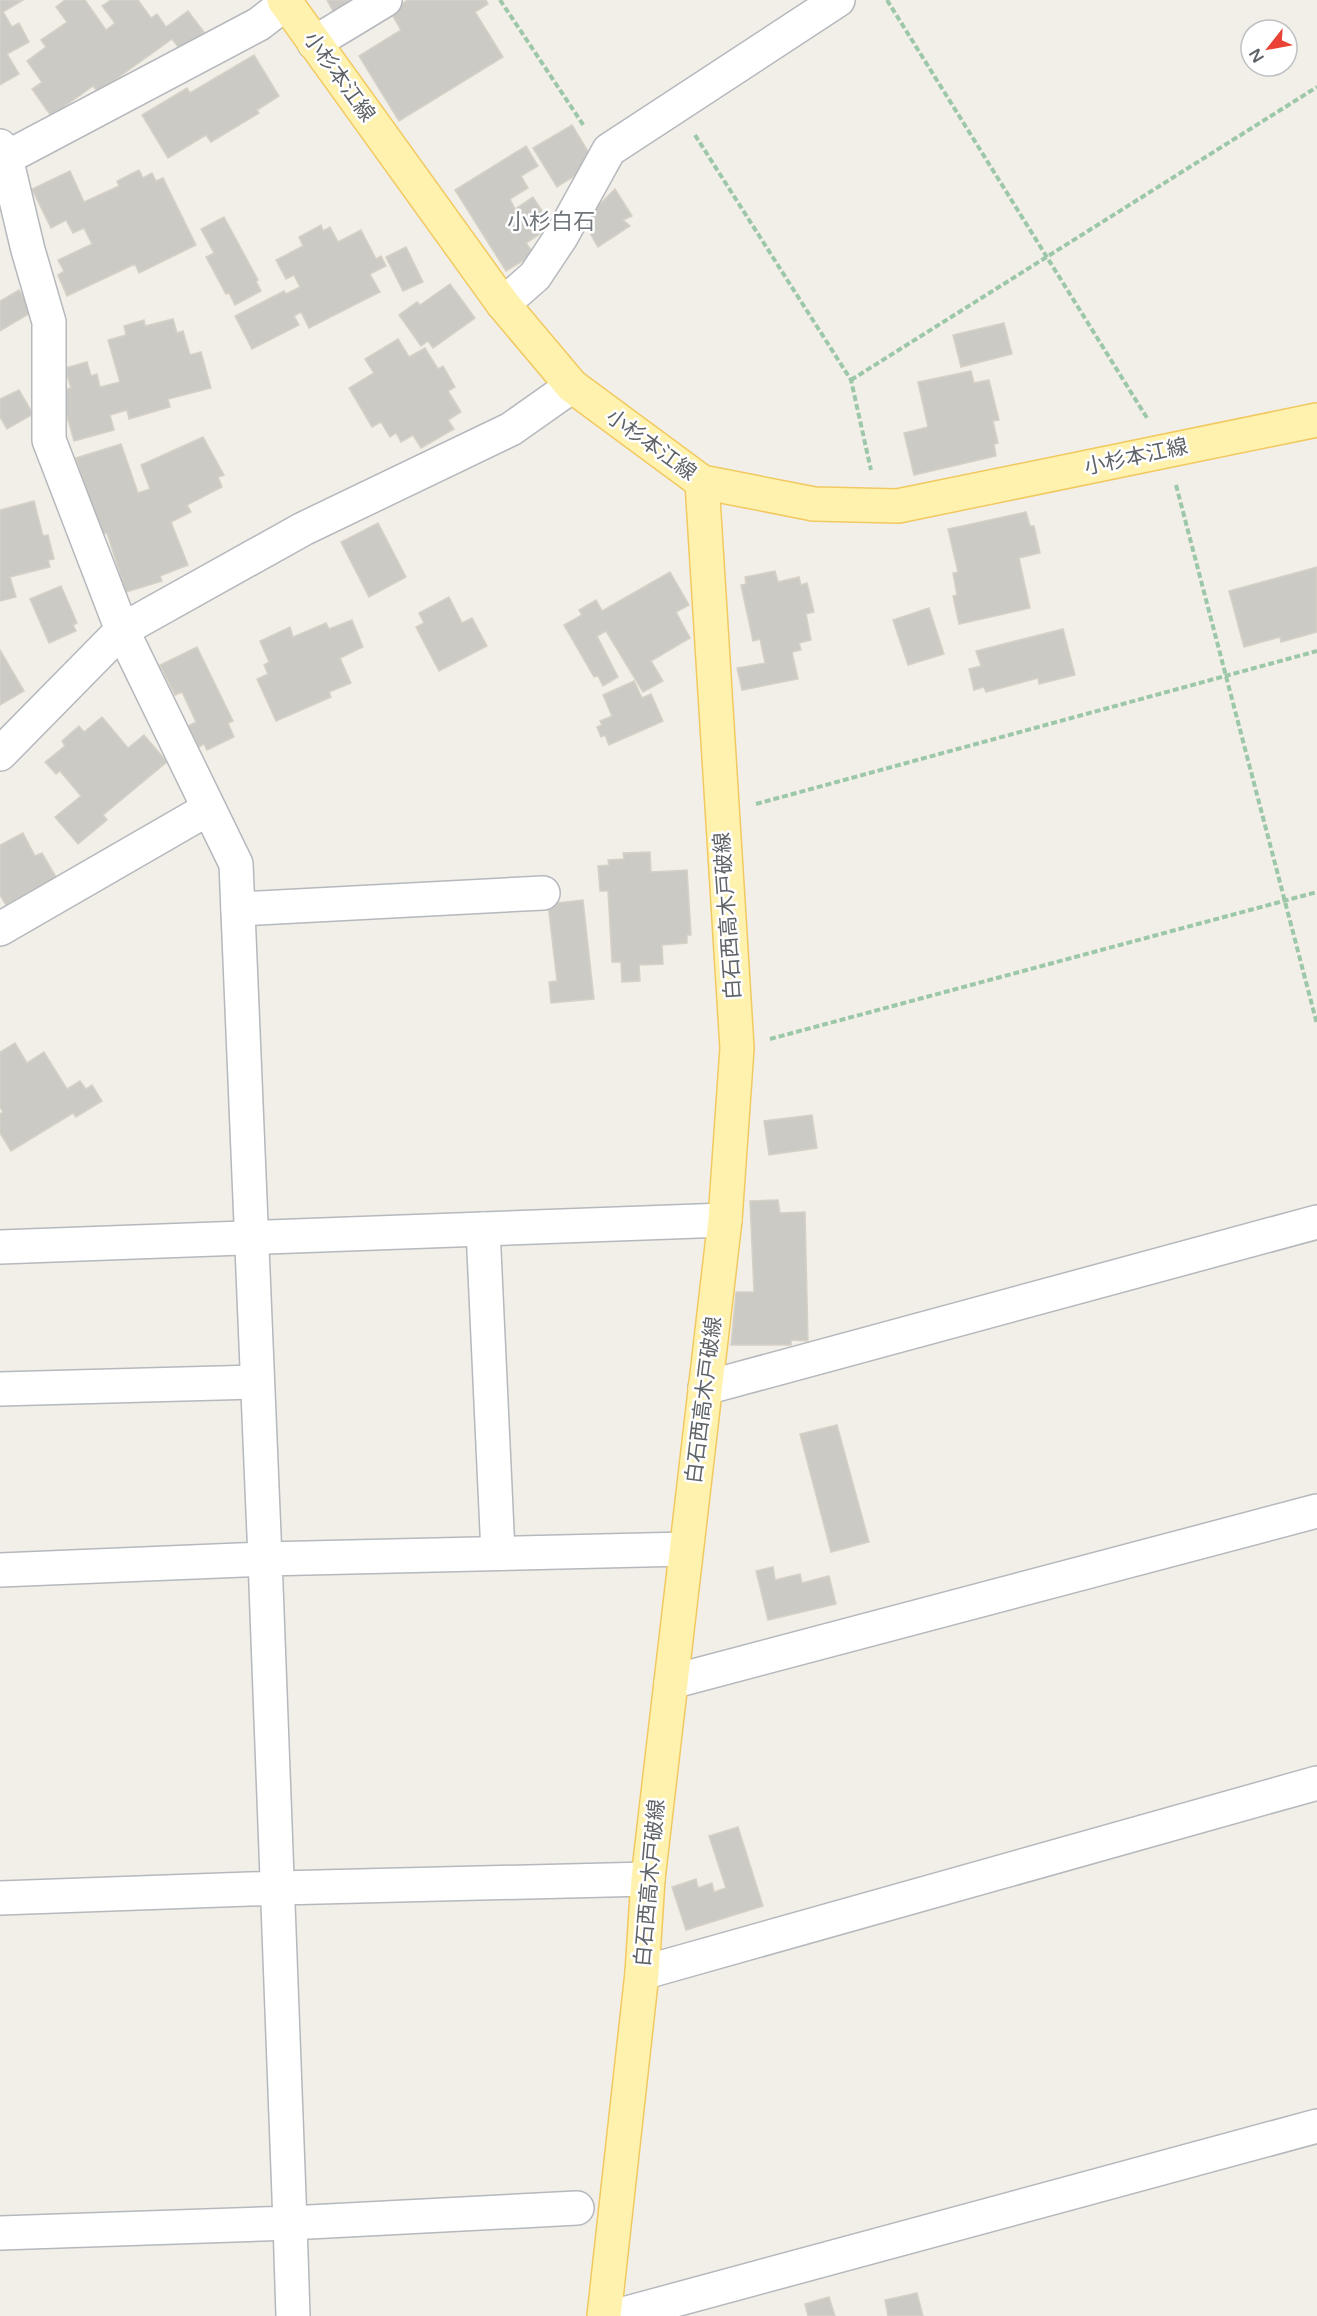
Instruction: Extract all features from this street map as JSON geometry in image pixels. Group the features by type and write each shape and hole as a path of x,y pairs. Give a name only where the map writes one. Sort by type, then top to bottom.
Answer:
{"main road":[{"name":"小杉本江線","path":"285,1 503,304 572,386 702,482 814,504 898,506 1317,420"},
{"name":"白石西高木戸破線","path":"604,2316 642,1973 648,1879 725,1220 736,1048 702,482"}],"street":[{"path":"314,43 385,0"},
{"path":"503,304 535,276 561,237 609,150 838,0"},
{"path":"285,1 259,24 3,152 49,322 49,440 122,630 236,864 279,1888 293,2316"},
{"path":"0,754 122,630 303,529 511,429 572,386"},
{"path":"0,929 208,809"},
{"path":"238,909 543,892"},
{"path":"0,1247 725,1220"},
{"path":"705,1388 1317,1222"},
{"path":"483,1229 498,1553"},
{"path":"0,1389 257,1382"},
{"path":"671,1682 1317,1511"},
{"path":"0,1570 265,1559 686,1549"},
{"path":"642,1973 1317,1783"},
{"path":"0,1898 279,1888 648,1879"},
{"path":"616,2316 1317,2126"},
{"path":"0,2233 290,2223 577,2208"}],"path":[{"path":"500,0 605,156"},
{"path":"887,0 1167,451 1317,1024"},
{"path":"851,380 1317,87"},
{"path":"676,106 851,380 880,506"},
{"path":"722,814 1317,651"},
{"path":"736,1048 1317,892"}],"building":[{"path":"0,0 23,0 3,12 12,27 19,23 29,42 7,54 19,74 0,85"},
{"path":"65,0 85,0 106,30 115,23 102,6 111,0 138,0 151,18 157,14 166,27 188,11 204,32 180,49 172,39 98,92 93,86 51,116 32,89 42,82 27,61 46,47 41,40 67,22 56,7"},
{"path":"327,0 355,0 334,13"},
{"path":"408,0 486,0 488,4 475,12 503,57 399,121 359,56 401,30 390,11"},
{"path":"254,55 279,96 257,110 259,113 211,142 206,135 168,158 142,115 187,88 190,93"},
{"path":"572,125 595,163 557,187 533,148"},
{"path":"526,146 538,166 521,176 528,188 510,199 515,209 533,197 552,226 526,243 534,254 506,271 455,190"},
{"path":"139,170 143,178 152,173 156,181 163,178 196,245 139,273 135,264 67,296 58,275 64,271 58,260 92,244 84,228 73,233 66,220 51,228 32,189 70,171 84,202 119,186 117,181"},
{"path":"615,189 632,216 623,220 630,226 598,247 583,221"},
{"path":"224,217 258,280 256,281 261,291 235,305 229,293 226,294 206,257 214,253 201,229"},
{"path":"321,225 323,231 330,227 338,242 361,230 376,259 381,256 386,266 370,274 380,292 309,328 301,312 294,316 299,325 252,349 235,316 284,291 286,294 300,287 294,275 286,279 276,260 303,246 299,237"},
{"path":"406,247 423,282 403,291 386,257"},
{"path":"450,284 475,318 433,348 428,341 421,346 399,315 417,302 420,305"},
{"path":"19,290 32,312 0,331 0,301"},
{"path":"173,319 177,333 183,331 190,355 201,352 211,388 168,399 170,407 129,419 127,410 110,415 114,430 74,441 60,391 71,388 65,368 87,362 91,376 97,374 100,387 120,382 108,340 126,335 124,326 144,320 145,326"},
{"path":"1004,323 1012,354 961,367 953,335"},
{"path":"398,339 409,357 425,348 438,369 443,366 455,387 448,391 461,412 448,420 454,429 421,448 413,435 401,442 396,433 390,437 381,422 372,427 349,388 374,373 365,359"},
{"path":"971,371 974,383 989,380 999,420 993,421 998,443 994,444 996,456 914,475 904,433 928,427 918,382"},
{"path":"19,390 33,414 7,429 0,417 0,399"},
{"path":"203,437 224,475 218,477 222,487 187,505 191,512 171,522 188,565 160,576 162,581 126,592 107,533 101,534 76,458 121,444 138,493 150,489 141,465"},
{"path":"34,501 43,536 48,535 54,559 48,560 50,567 10,577 16,597 0,601 0,510"},
{"path":"1026,512 1030,526 1034,526 1040,553 1019,558 1030,608 959,624 953,596 957,595 953,573 958,572 948,529"},
{"path":"378,523 406,577 369,597 341,542"},
{"path":"1317,567 1317,632 1281,642 1280,637 1244,647 1229,591"},
{"path":"775,571 778,582 799,577 801,585 807,583 814,612 806,614 811,640 799,643 801,650 792,652 798,679 742,690 737,668 765,663 760,639 753,641 741,585 746,584 745,577"},
{"path":"670,572 689,605 676,612 690,638 651,661 663,681 643,692 606,631 597,636 618,677 603,686 598,676 594,677 564,625 582,615 579,610 596,600 602,611"},
{"path":"61,586 77,623 73,625 76,631 49,643 30,599"},
{"path":"449,597 462,623 472,618 487,646 439,671 416,627 424,623 419,613"},
{"path":"929,608 944,654 908,665 893,620"},
{"path":"352,620 363,647 340,658 351,683 329,692 331,697 276,721 257,679 268,674 264,665 269,662 260,641 290,627 293,637 326,623 329,629"},
{"path":"1063,629 1075,675 1039,684 1038,678 986,692 984,687 974,690 969,669 981,666 976,651"},
{"path":"197,647 233,721 228,723 234,737 207,750 204,744 199,747 188,726 196,722 182,692 175,695 160,665"},
{"path":"0,650 24,691 0,705"},
{"path":"634,681 642,698 651,694 663,721 609,745 605,735 601,737 597,727 602,725 600,721 612,716 603,695"},
{"path":"102,717 128,748 144,735 167,762 103,815 107,820 78,844 55,817 81,796 60,771 56,774 45,762 65,746 62,741 79,726 84,732"},
{"path":"23,833 35,856 42,853 56,877 6,905 0,895 0,845"},
{"path":"650,852 651,872 687,870 691,935 687,935 687,943 662,945 663,964 639,965 640,981 622,982 621,962 612,962 608,891 600,891 598,866 609,865 608,860 624,859 623,853"},
{"path":"583,900 594,999 551,1003 549,982 557,981 548,904"},
{"path":"15,1043 27,1063 44,1052 67,1089 80,1081 86,1089 92,1085 102,1101 76,1117 73,1113 11,1151 0,1133 0,1114 3,1112 0,1107 0,1052"},
{"path":"812,1115 817,1148 769,1155 764,1121"},
{"path":"778,1200 780,1213 805,1212 808,1341 791,1340 791,1345 731,1345 736,1292 754,1292 750,1201"},
{"path":"837,1425 869,1542 831,1552 800,1434"},
{"path":"773,1567 775,1580 800,1574 802,1583 829,1576 836,1604 768,1620 756,1571"},
{"path":"738,1827 763,1906 686,1930 672,1887 696,1879 698,1888 712,1883 714,1892 726,1888 709,1836"},
{"path":"917,2293 923,2316 888,2316 885,2300"},
{"path":"829,2297 835,2316 808,2316 805,2304"}],"district":[{"name":"小杉白石","path":"551,222"}]}
